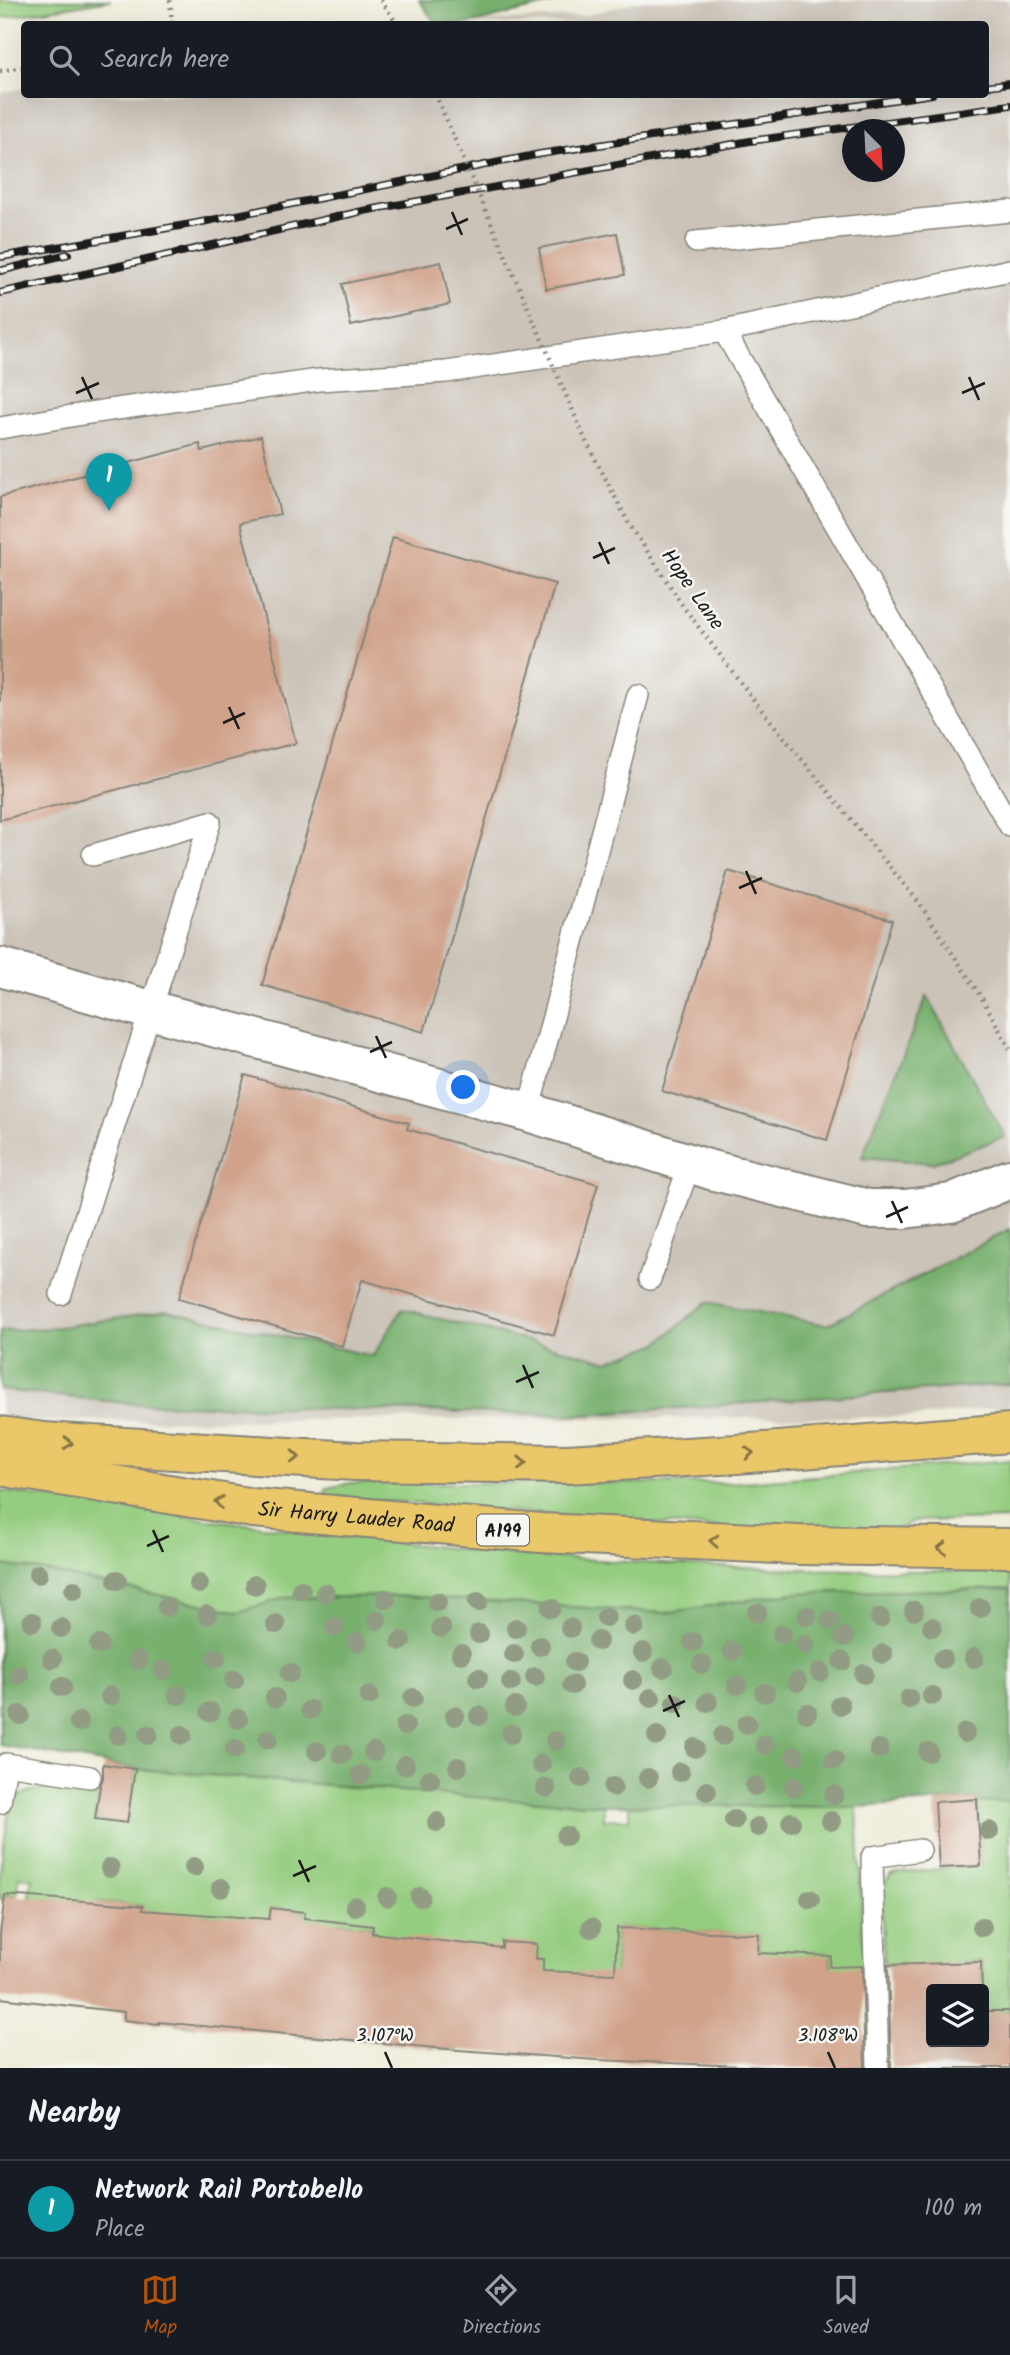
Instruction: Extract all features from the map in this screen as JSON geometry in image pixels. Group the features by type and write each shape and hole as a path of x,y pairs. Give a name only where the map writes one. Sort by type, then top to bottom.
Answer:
{"main road":[{"path":"0,1436 44,1442 355,1461 567,1464 1010,1433"},
{"name":"Sir Harry Lauder Road","path":"0,1466 253,1508 541,1533 799,1545 1010,1548"}],"street":[{"path":"0,967 528,1112 690,1163 868,1209 905,1209 951,1203 1010,1179"}],"lane":[{"path":"696,242 1010,211"},
{"path":"0,428 319,380 446,372 724,331 1010,270"},
{"path":"724,331 1010,826"},
{"path":"528,1112 638,695"},
{"path":"61,1294 210,822 93,855"},
{"path":"650,1279 690,1163"},
{"path":"0,1803 6,1764 90,1777"},
{"path":"878,2068 872,1857 920,1850"}],"path":[{"path":"170,0 172,21"},
{"path":"381,0 395,21"},
{"path":"0,71 21,67"},
{"name":"Hope Lane","path":"437,98 586,441 628,522 685,609 760,708 920,904 983,1000 1010,1049"}],"shaded area":[{"path":"643,0 1010,0 1010,1406 918,1417 26,1421 0,1417 0,93 21,89 21,98 989,98 989,21 496,21 584,16"}],"green space":[{"path":"0,0 111,0 0,18"},
{"path":"419,0 567,0 480,21 434,21"},
{"path":"927,996 1005,1137 933,1163 862,1157"},
{"path":"1010,1229 1010,1384 582,1415 136,1404 0,1390 0,1331 52,1328 167,1311 373,1356 402,1309 608,1361 657,1344 707,1302 827,1325"},
{"path":"1010,1460 1010,1519 913,1521 876,1541 324,1496 326,1488 351,1483 731,1483"},
{"path":"0,1491 346,1536 529,1555 735,1567 1010,1571 1010,1589 792,1593 665,1613 403,1596 283,1598 239,1612 40,1570 0,1565"},
{"path":"0,1565 40,1570 239,1612 283,1598 403,1596 665,1613 792,1593 1010,1589 1010,1801 977,1803 977,1799 857,1807 604,1805 135,1769 0,1745"},
{"path":"135,1769 604,1805 604,1819 629,1819 629,1805 857,1807 865,1988 830,1987 831,1956 757,1984 759,1935 617,1928 615,1977 541,1990 543,1960 502,1943 501,1957 463,1985 458,2050 429,2047 434,2003 369,1961 373,1926 339,1922 325,2038 296,2035 307,1928 303,1927 304,1912 271,1908 269,1923 205,1915 194,2026 177,2024 180,1994 140,1932 142,1906 98,1902 95,1927 29,1897 32,1878 19,1877 16,1895 5,1894 4,1900 0,1899 0,1872 10,1803 19,1796 41,1789 99,1793 95,1819 127,1823"},
{"path":"1010,1801 1010,2011 1003,2011 984,2068 983,2047 989,2047 989,1984 982,1984 981,1961 962,1962 963,1984 926,1984 926,1990 904,1991 903,1964 884,1965 881,1889 891,1875 899,1873 981,1865 977,1803"}],"building":[{"path":"617,233 625,275 546,289 539,248"},
{"path":"441,262 450,304 351,326 342,284"},
{"path":"261,436 280,514 240,523 296,743 0,820 0,497 200,444 202,451"},
{"path":"393,537 555,584 424,1032 262,985"},
{"path":"728,871 892,920 827,1140 662,1091"},
{"path":"245,1075 409,1123 407,1129 598,1184 554,1335 362,1280 342,1346 179,1298"},
{"path":"103,1764 135,1769 127,1823 95,1819"},
{"path":"977,1799 981,1866 939,1868 935,1802"},
{"path":"5,1895 143,1906 142,1910 269,1919 271,1908 305,1912 304,1918 373,1926 372,1933 502,1948 502,1942 537,1944 536,1959 543,1959 543,1971 615,1974 617,1928 759,1934 758,1953 831,1956 830,1967 862,1966 865,2068 788,2068 597,2060 458,2050 159,2024 124,2020 124,2012 0,1998 0,1934"},
{"path":"981,1962 982,1984 926,1984 926,2047 989,2047 989,2011 1010,2011 1010,2068 891,2068 888,1965"}],"railway":[{"path":"989,86 1010,83"},
{"path":"0,257 197,223 540,154 906,98"},
{"path":"0,293 363,211 750,141 1010,105"},
{"path":"0,271 68,254"}],"place":[{"name":"Network Rail Portobello","path":"109,511"}]}
